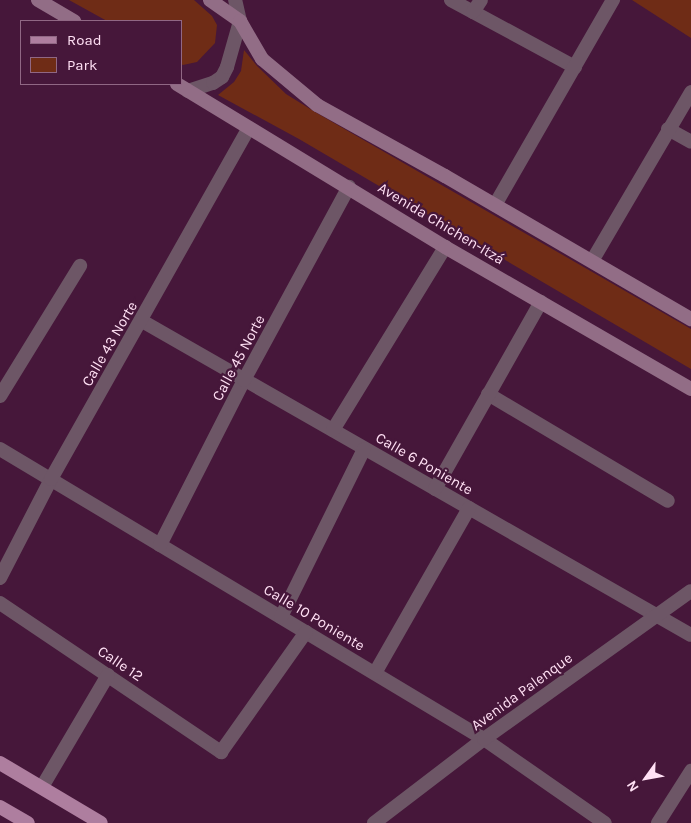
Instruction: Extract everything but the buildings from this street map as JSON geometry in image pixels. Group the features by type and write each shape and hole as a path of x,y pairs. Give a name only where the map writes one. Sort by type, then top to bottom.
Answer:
{"main road":[{"path":"38,0 49,4 73,20"},
{"path":"210,0 240,21 262,59 317,105 495,205 691,319"},
{"name":"Avenida Chichen-Itzá","path":"182,87 445,247 691,389"},
{"path":"0,763 101,823"},
{"path":"0,807 28,823"}],"street":[{"path":"182,87 213,83 222,76 234,50 240,21 235,0"},
{"path":"451,0 575,67"},
{"path":"473,12 480,0"},
{"path":"495,205 575,67 609,4"},
{"path":"592,261 691,92"},
{"name":"Calle 43 Norte","path":"0,578 4,561 142,321 249,128"},
{"path":"668,129 691,142"},
{"name":"Calle 45 Norte","path":"160,545 244,380 349,187"},
{"path":"333,430 445,247"},
{"path":"0,396 80,266"},
{"path":"435,489 540,302"},
{"name":"Calle 6 Poniente","path":"142,321 691,635"},
{"path":"488,394 668,501"},
{"name":"Calle 10 Poniente","path":"0,449 484,739 605,823"},
{"path":"281,617 364,449"},
{"path":"375,674 469,508"},
{"name":"Avenida Palenque","path":"379,822 484,739 691,591"},
{"name":"Calle 12","path":"0,603 221,752 306,632"},
{"path":"42,787 108,675"},
{"path":"658,823 691,771"}],"green space":[{"path":"69,0 194,0 212,16 217,25 215,43 197,62 183,65 182,20 105,20"},
{"path":"632,0 691,0 691,38"},
{"path":"244,50 257,66 286,94 691,329 691,369 299,139 218,95 234,82 241,71"}]}
